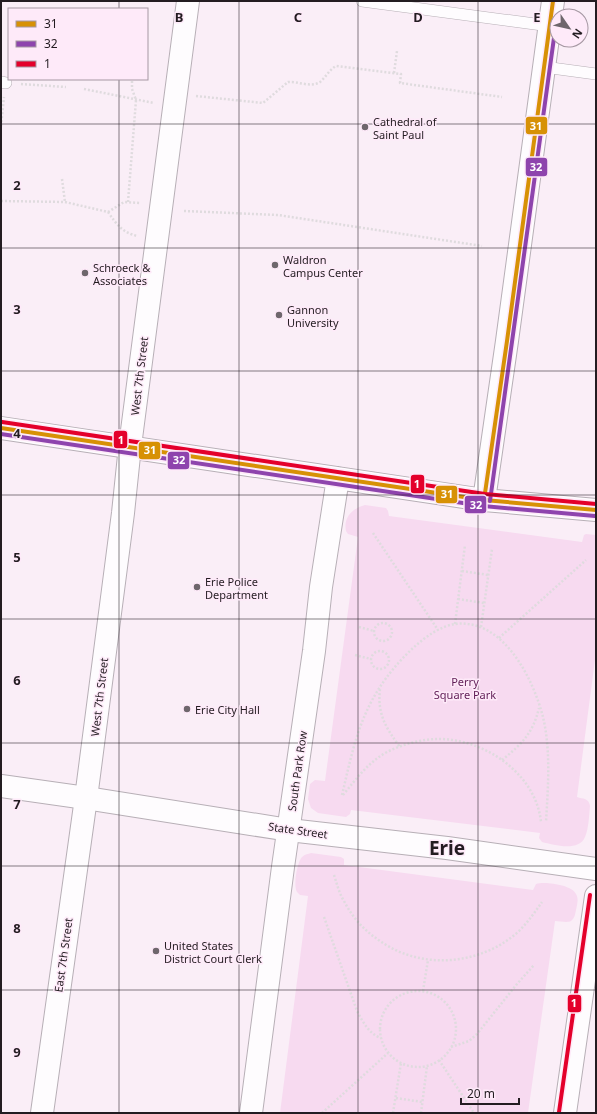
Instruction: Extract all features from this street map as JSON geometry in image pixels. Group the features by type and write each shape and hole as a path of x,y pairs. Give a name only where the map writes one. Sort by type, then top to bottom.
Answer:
{"main road":[{"name":"West 7th Street","path":"86,798 188,1"},
{"path":"484,500 549,33"},
{"path":"1,428 130,446 484,500 596,510"},
{"name":"South Park Row","path":"251,1113 314,651 321,587 338,478"},
{"name":"State Street","path":"1,786 289,830 447,848 596,869"},
{"name":"East 7th Street","path":"42,1113 86,798"},
{"path":"566,1113 596,896"}],"lane":[{"path":"362,1 549,26"},
{"path":"544,67 596,74"}],"path":[{"path":"394,73 397,51"},
{"path":"196,96 263,103 288,82 316,84 330,69 336,66 401,74 400,83 502,97"},
{"path":"128,202 136,100 132,89 132,80"},
{"path":"1,126 4,82 66,87"},
{"path":"84,89 157,103"},
{"path":"62,179 66,202"},
{"path":"1,201 66,202 108,212 126,233 138,236"},
{"path":"108,212 124,202 142,204"},
{"path":"184,211 278,215 482,246"},
{"path":"373,533 438,630"},
{"path":"455,624 465,545"},
{"path":"481,627 492,549"},
{"path":"499,638 586,560"},
{"path":"462,571 488,575"},
{"path":"458,600 484,603"},
{"path":"387,624 392,633 390,639 381,641 375,636 374,631 378,626 387,624"},
{"path":"541,822 540,811 536,800 528,786 517,773 502,760 477,747 451,740 427,740 389,751 360,773 343,795 355,740 369,707 380,687 404,657 423,640 438,630 455,624 469,624 481,627 499,638 520,664 532,685 543,717 547,747 546,822"},
{"path":"359,627 374,631"},
{"path":"380,651 386,654 389,661 385,667 379,669 373,666 371,659 374,653 380,651"},
{"path":"356,655 371,659"},
{"path":"380,687 380,711 384,723 400,747"},
{"path":"502,760 517,748 526,738 536,720 539,707"},
{"path":"334,875 344,901 358,922 368,933 397,951 428,960 458,960 476,956 490,950 518,931 528,921 542,902"},
{"path":"324,917 357,1011 364,1025 375,1036 381,1038"},
{"path":"423,991 428,960"},
{"path":"451,1047 469,1041 477,1034 534,965"},
{"path":"423,991 434,994 446,1004 455,1017 455,1034 448,1054 427,1066 415,1067 401,1063 394,1059 388,1053 381,1038 381,1024 384,1010 394,1000 407,992 423,991"},
{"path":"322,1113 388,1053"},
{"path":"439,1060 474,1113"},
{"path":"393,1113 401,1063"},
{"path":"421,1113 427,1066"},
{"path":"396,1098 422,1102"}],"green space":[{"name":"Perry Square Park","path":"365,505 386,508 389,516 582,542 584,535 586,534 596,535 596,652 577,797 587,800 590,806 588,826 582,842 572,846 553,845 542,842 539,838 540,833 351,810 350,814 346,817 318,813 311,808 308,799 310,784 315,780 325,781 358,537 348,534 345,526 350,514 357,508"},
{"path":"311,853 341,857 344,859 344,865 533,890 536,884 552,883 564,886 574,891 578,900 573,919 568,922 555,921 528,1113 280,1113 308,896 300,895 297,892 295,885 296,874 302,857"}],"transit line":[{"name":"31","path":"484,500 553,1"},
{"name":"32","path":"490,501 553,48"},
{"name":"1","path":"2,422 485,494 596,504"},
{"name":"31","path":"1,428 484,500 596,510"},
{"name":"32","path":"1,434 483,506 595,516"},
{"name":"1","path":"559,1112 590,895"}],"place":[{"name":"Cathedral of Saint Paul","path":"365,127"},
{"name":"Waldron Campus Center","path":"275,265"},
{"name":"Schroeck & Associates","path":"85,273"},
{"name":"Gannon University","path":"279,315"},
{"name":"Erie Police Department","path":"197,587"},
{"name":"Erie City Hall","path":"187,709"},
{"name":"United States District Court Clerk","path":"156,951"}],"district":[{"name":"Erie","path":"447,848"}]}
